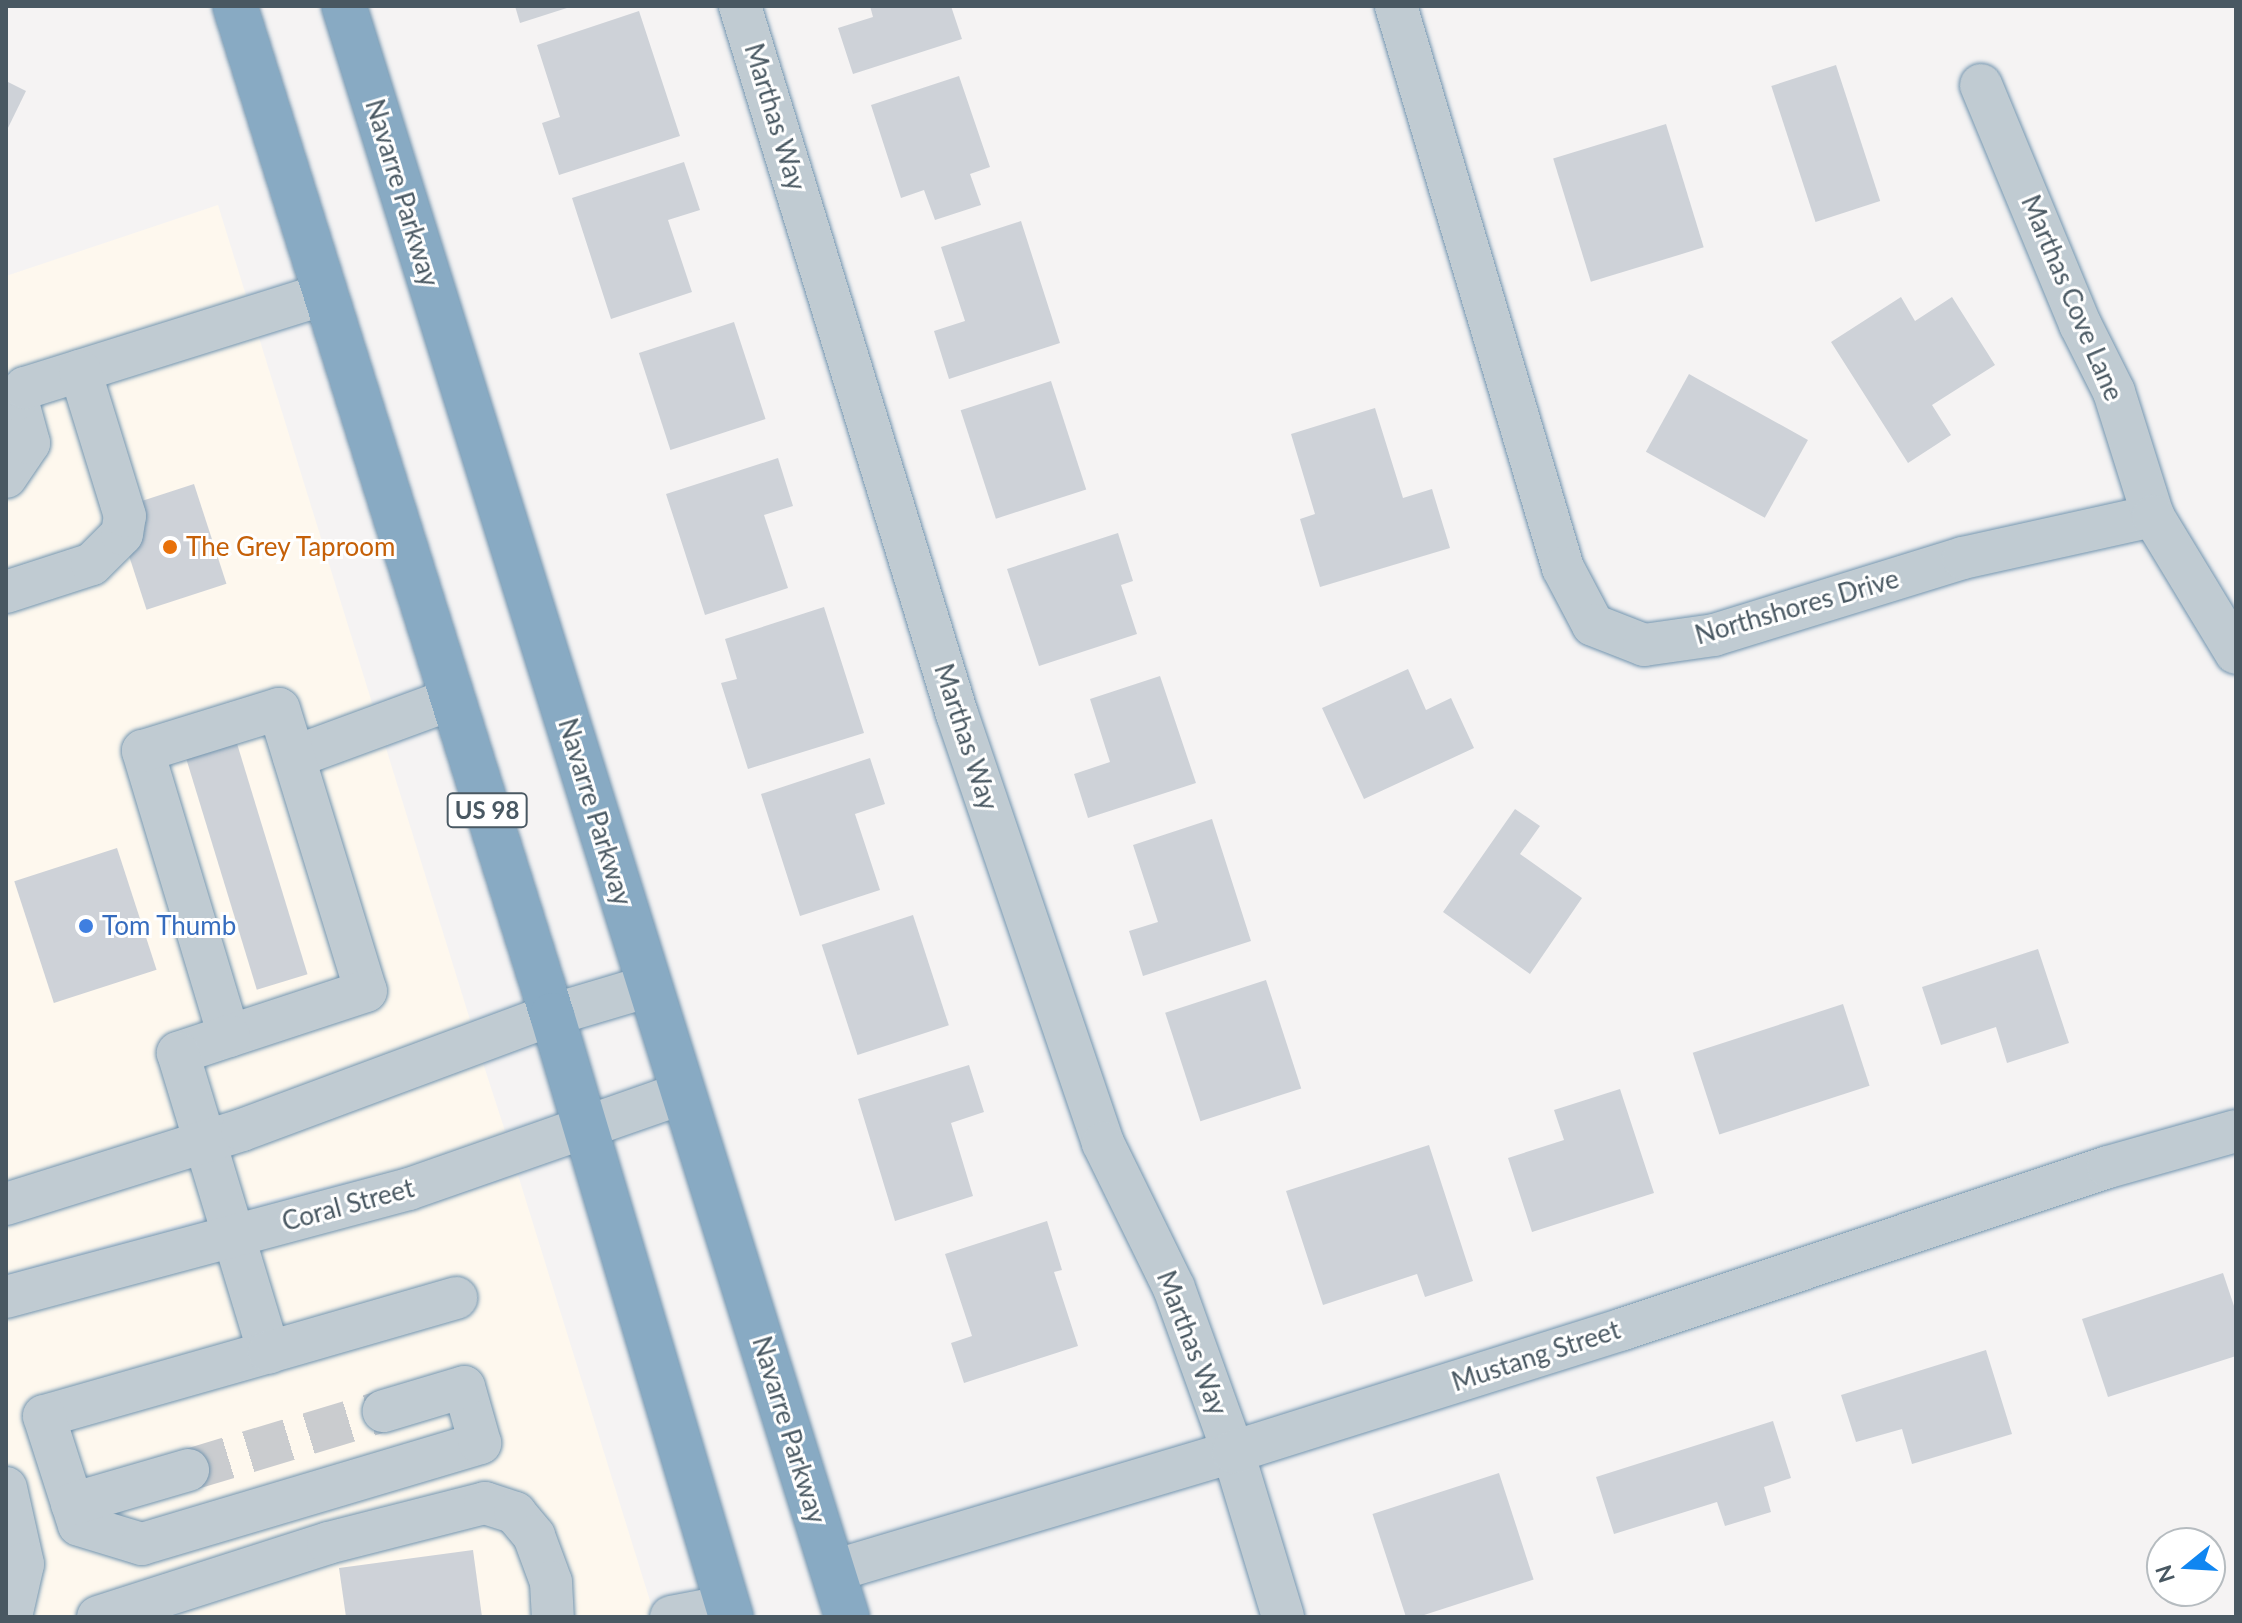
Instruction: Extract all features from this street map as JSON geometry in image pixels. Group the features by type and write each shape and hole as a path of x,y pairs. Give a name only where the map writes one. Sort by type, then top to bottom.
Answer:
{"highway":[{"name":"US 98","path":"235,6 552,1015 730,1612"},
{"name":"Navarre Parkway","path":"344,6 847,1617"}],"street":[{"name":"Marthas Way","path":"740,6 957,714 1093,1114 1174,1288 1233,1452 1283,1617"},
{"name":"Northshores Drive","path":"1396,6 1563,568 1593,625 1644,645 1714,635 1963,558 2153,516"},
{"name":"Marthas Cove Lane","path":"1981,85 2080,324 2114,392 2153,516"},
{"path":"6,477 29,443 19,392 325,294"},
{"path":"6,592 92,564 122,534 125,516 80,371"},
{"path":"2153,516 2236,653"},
{"path":"294,757 452,699"},
{"path":"229,1036 143,751 279,709 366,991 178,1053 208,1140 269,1352"},
{"path":"6,1204 208,1140 552,1015 649,986"},
{"name":"Coral Street","path":"6,1297 409,1189 587,1130 683,1093"},
{"name":"Mustang Street","path":"833,1571 1233,1452 1623,1329 2108,1167 2236,1131"},
{"path":"384,1411 464,1387 480,1443 142,1544 79,1525 44,1416 456,1298"},
{"path":"72,1504 188,1470"},
{"path":"6,1488 23,1564 11,1617"},
{"path":"98,1617 328,1543 485,1503 515,1513 534,1536 551,1582 553,1617"},
{"path":"671,1617 730,1612"}],"shaded area":[{"path":"218,205 471,1023 235,1110 6,1182 6,276"},
{"path":"483,1063 506,1134 404,1169 246,1205 6,1274 6,1227 248,1150"},
{"path":"518,1175 655,1617 6,1617 6,1318 257,1246 413,1210"}],"building":[{"path":"515,6 569,6 570,7 520,23"},
{"path":"870,6 951,6 962,39 853,74 838,28 873,17"},
{"path":"639,11 680,136 559,175 542,123 560,117 537,45"},
{"path":"1836,65 1880,201 1816,222 1771,86"},
{"path":"959,76 990,167 970,174 981,205 935,220 924,190 901,198 871,105"},
{"path":"6,81 26,91 6,132"},
{"path":"1666,124 1704,247 1591,282 1553,158"},
{"path":"684,162 700,210 668,220 692,292 611,319 572,198"},
{"path":"1021,221 1060,343 949,379 934,331 965,321 941,247"},
{"path":"1901,297 1915,321 1952,297 1995,365 1932,405 1951,435 1908,463 1831,342"},
{"path":"734,322 766,419 670,450 639,353"},
{"path":"1689,374 1808,440 1765,518 1646,452"},
{"path":"1051,381 1086,489 996,519 961,410"},
{"path":"1375,408 1403,498 1432,489 1450,548 1320,587 1300,519 1315,514 1291,434"},
{"path":"778,458 793,506 764,515 788,588 705,615 666,494"},
{"name":"The Grey Taproom","path":"194,484 226,584 147,610 114,510"},
{"path":"1118,533 1133,581 1121,585 1137,634 1039,666 1007,569"},
{"path":"824,607 864,733 748,769 721,683 737,679 725,639"},
{"path":"1408,669 1426,710 1451,698 1474,748 1364,799 1322,708"},
{"path":"1160,676 1196,783 1088,818 1074,774 1110,762 1090,699"},
{"path":"235,737 308,974 257,990 184,752"},
{"path":"870,758 885,804 855,814 880,890 800,916 761,794"},
{"path":"1515,809 1540,826 1520,854 1582,898 1530,974 1443,912"},
{"path":"1212,819 1251,941 1143,976 1129,931 1158,922 1133,845"},
{"name":"Tom Thumb","path":"117,848 157,970 54,1003 14,881"},
{"path":"913,915 949,1025 858,1055 822,945"},
{"path":"2038,949 2069,1043 2007,1063 1996,1027 1941,1045 1922,987"},
{"path":"1266,980 1301,1088 1200,1121 1165,1013"},
{"path":"1843,1004 1870,1086 1719,1135 1693,1053"},
{"path":"969,1065 984,1112 951,1123 973,1196 895,1221 858,1099"},
{"path":"1620,1089 1654,1193 1532,1232 1508,1158 1564,1140 1554,1110"},
{"path":"1429,1145 1473,1281 1425,1297 1417,1274 1323,1305 1286,1191"},
{"path":"1047,1221 1062,1270 1054,1272 1078,1346 964,1383 951,1343 972,1336 945,1254"},
{"path":"2223,1273 2236,1312 2236,1356 2108,1397 2082,1319"},
{"path":"1986,1350 2012,1434 1912,1464 1902,1429 1856,1442 1841,1395"},
{"path":"1773,1421 1791,1478 1764,1487 1771,1512 1725,1526 1717,1502 1614,1534 1596,1477"},
{"path":"1499,1473 1534,1580 1418,1617 1406,1617 1373,1514"},
{"path":"473,1550 482,1617 346,1617 339,1568"}],"tunnel":[{"path":"188,1470 384,1411"}],"place":[{"name":"The Grey Taproom","path":"170,547"},
{"name":"Tom Thumb","path":"86,926"}]}
